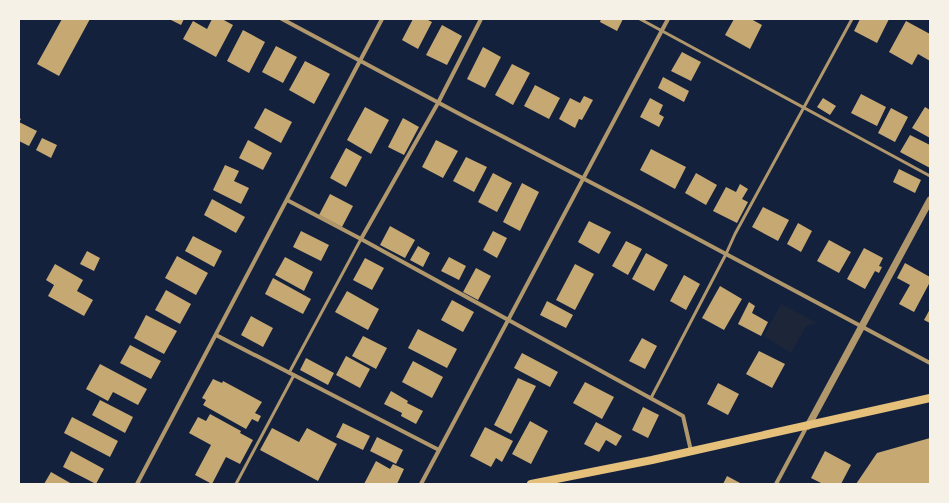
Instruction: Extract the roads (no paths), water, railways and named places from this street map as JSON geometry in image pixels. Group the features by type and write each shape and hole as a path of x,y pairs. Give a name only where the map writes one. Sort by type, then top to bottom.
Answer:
{"main road":[{"path":"532,484 808,426 930,398"}],"street":[{"path":"282,19 360,62 930,363"},
{"path":"137,484 382,19"},
{"path":"361,239 438,103 481,19"},
{"path":"421,484 668,19"},
{"path":"287,200 509,319 683,416 691,451"},
{"path":"776,484 930,200"},
{"path":"216,335 439,450"}],"lane":[{"path":"640,19 930,176"},
{"path":"651,398 735,234 852,19"},
{"path":"236,484 361,239"}]}
